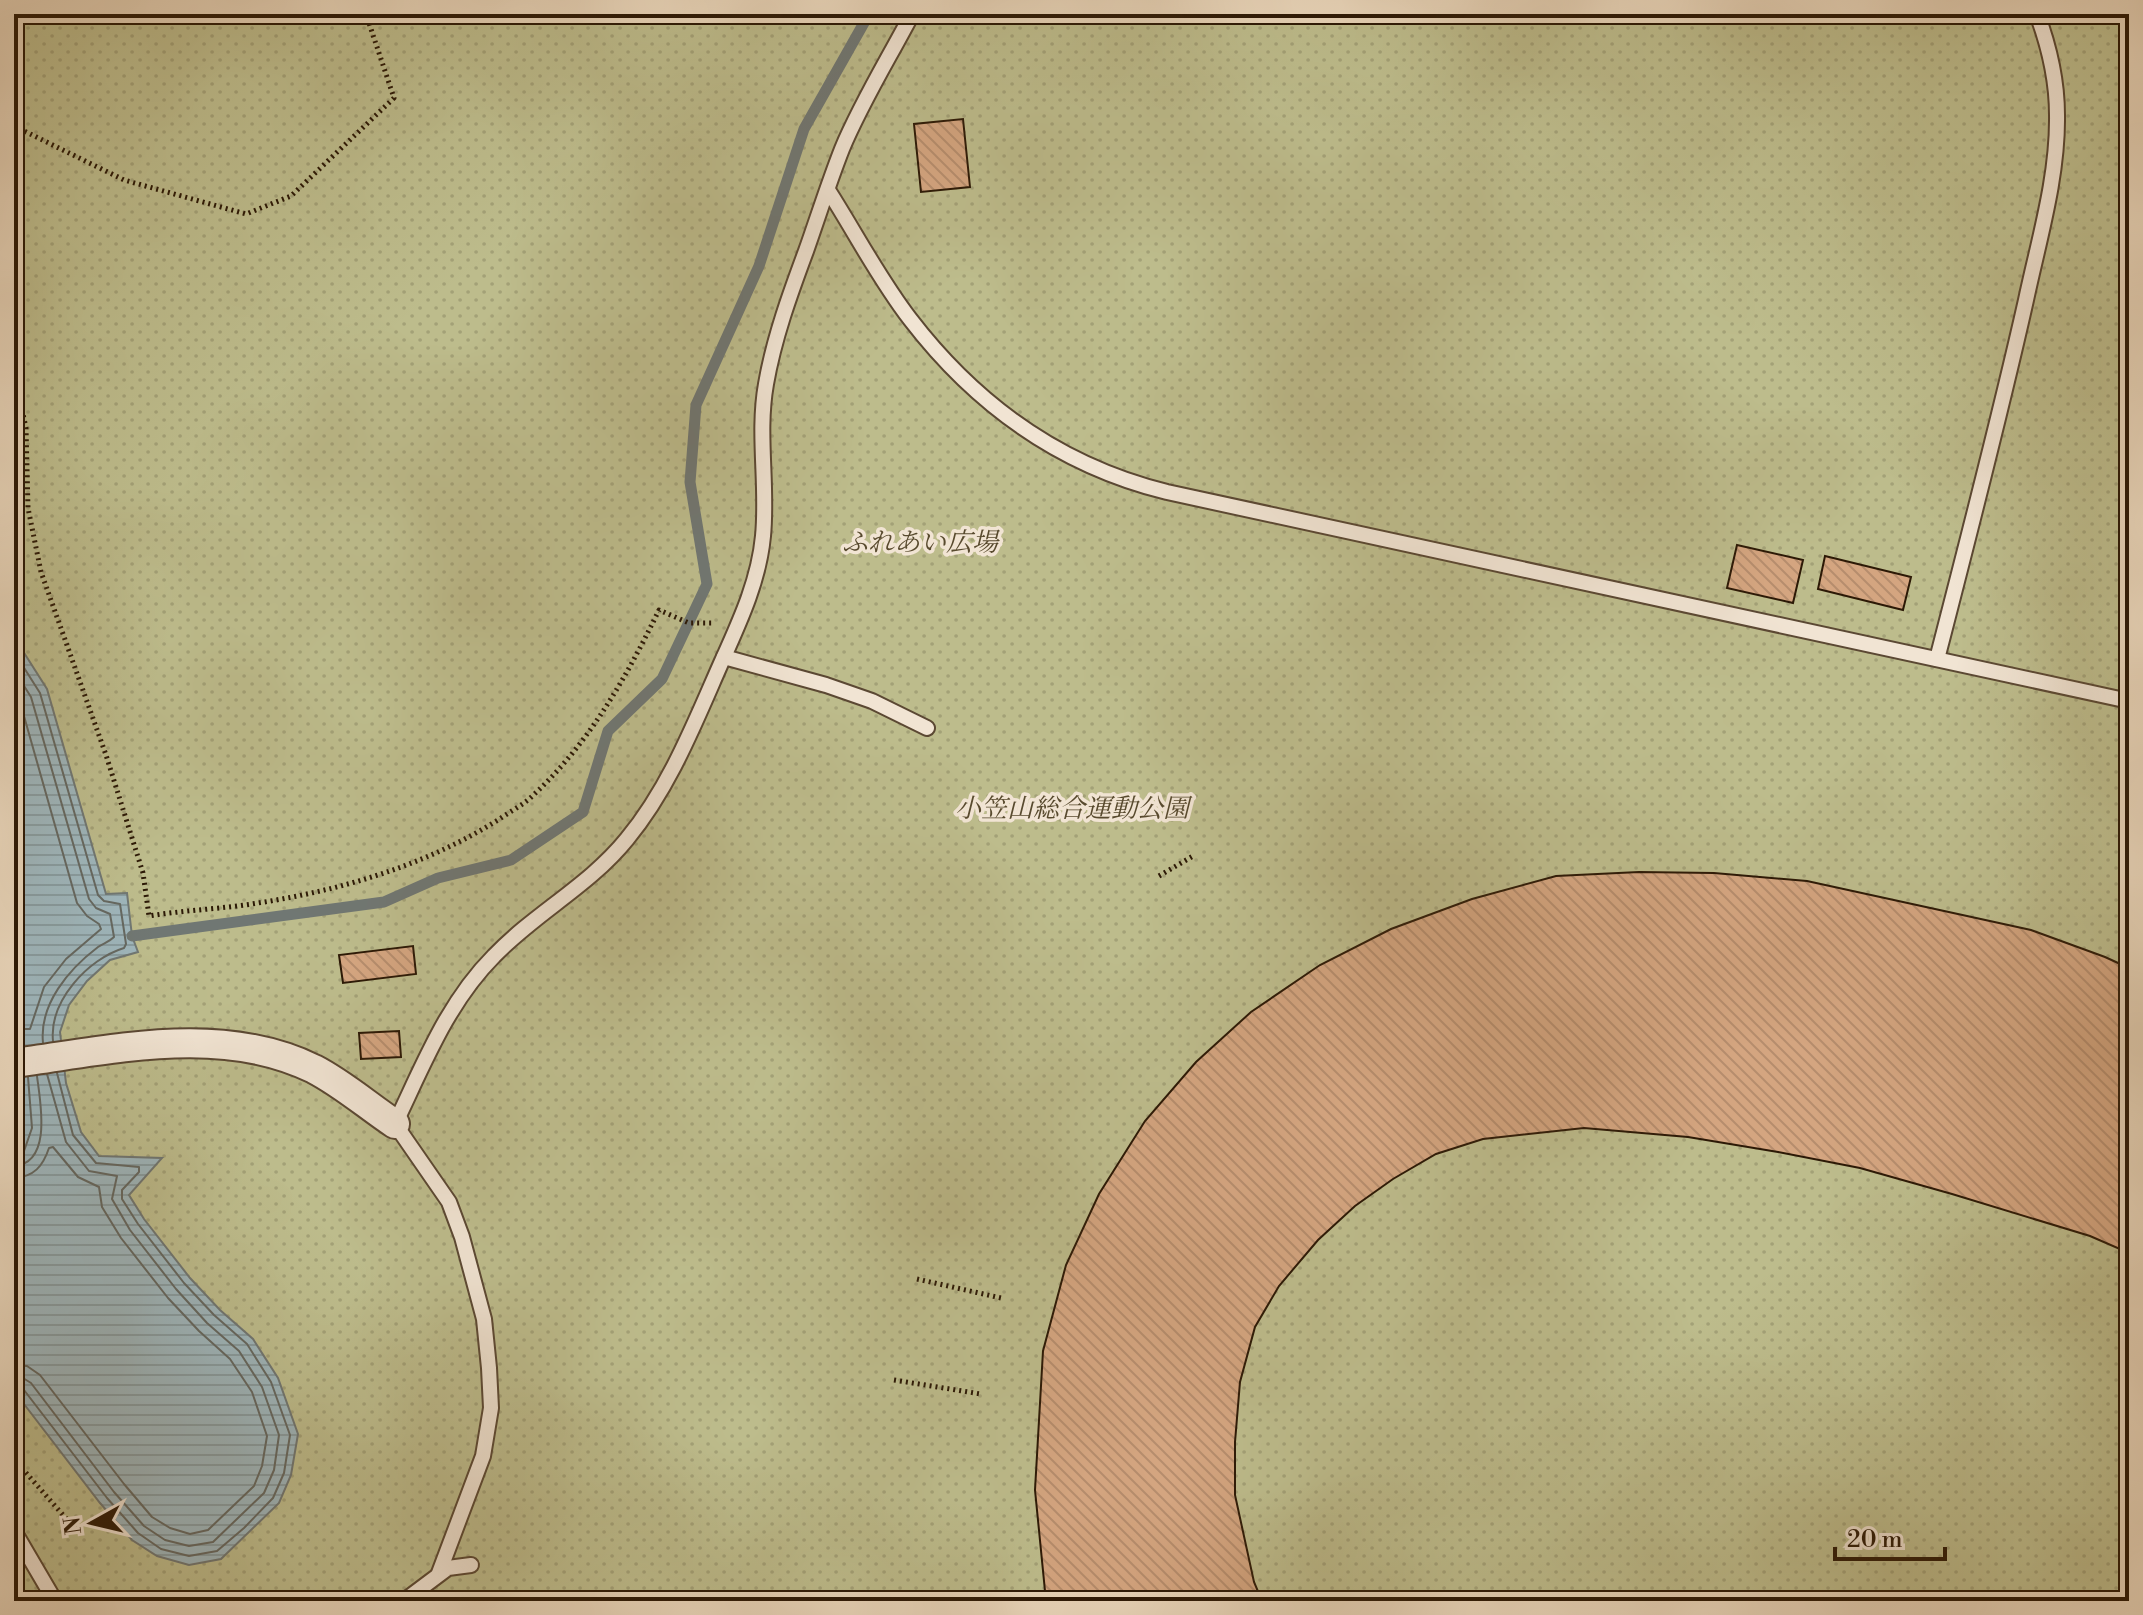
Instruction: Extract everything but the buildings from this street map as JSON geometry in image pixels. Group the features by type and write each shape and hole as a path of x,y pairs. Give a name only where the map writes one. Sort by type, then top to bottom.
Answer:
{"street":[{"path":"14,1063 200,1041 238,1045 270,1052 313,1069 341,1084 395,1124"}],"lane":[{"path":"439,1573 483,1456 491,1408 489,1368 484,1319 462,1237 449,1202 395,1124 430,1047 468,987 493,957 523,929 596,872 653,807 724,657 751,593 762,548 765,508 761,413 766,382 792,288 843,147 912,14"},
{"path":"1937,659 2001,410 2055,157 2057,113 2053,79 2048,45 2037,14"},
{"path":"828,190 908,317 975,392 1040,440 1109,475 1167,492 2129,701"},
{"path":"724,657 872,701 927,728"},
{"path":"14,1531 55,1601"},
{"path":"404,1601 439,1573 458,1565 471,1565"}],"path":[{"path":"14,126 124,180 246,214 291,196 394,98 366,14"},
{"path":"14,381 26,428 28,508 41,572 86,692 143,873 149,916 257,903 332,888 375,877 465,840 526,802 565,762 621,684 659,610 689,623 737,624"},
{"path":"1159,876 1193,856"},
{"path":"917,1279 1001,1298"},
{"path":"894,1380 981,1394"},
{"path":"14,1459 77,1531"}],"green space":[{"name":"小笠山総合運動公園","path":"14,14 2129,14 2129,1601 14,1601"}],"water":[{"path":"14,637 47,689 106,894 127,893 132,936 138,952 110,960 87,981 69,1005 60,1032 66,1083 81,1132 99,1156 162,1158 129,1195 190,1278 253,1339 278,1378 298,1434 291,1475 279,1503 221,1559 189,1565 157,1556 132,1540 14,1391 14,1154 24,1128 14,1036"}],"waterway":[{"path":"132,936 384,902 438,878 511,860 583,812 608,731 662,679 707,584 690,482 696,405 759,266 804,129 869,14"}],"park label":[{"name":"ふれあい広場","path":"920,542"}]}
